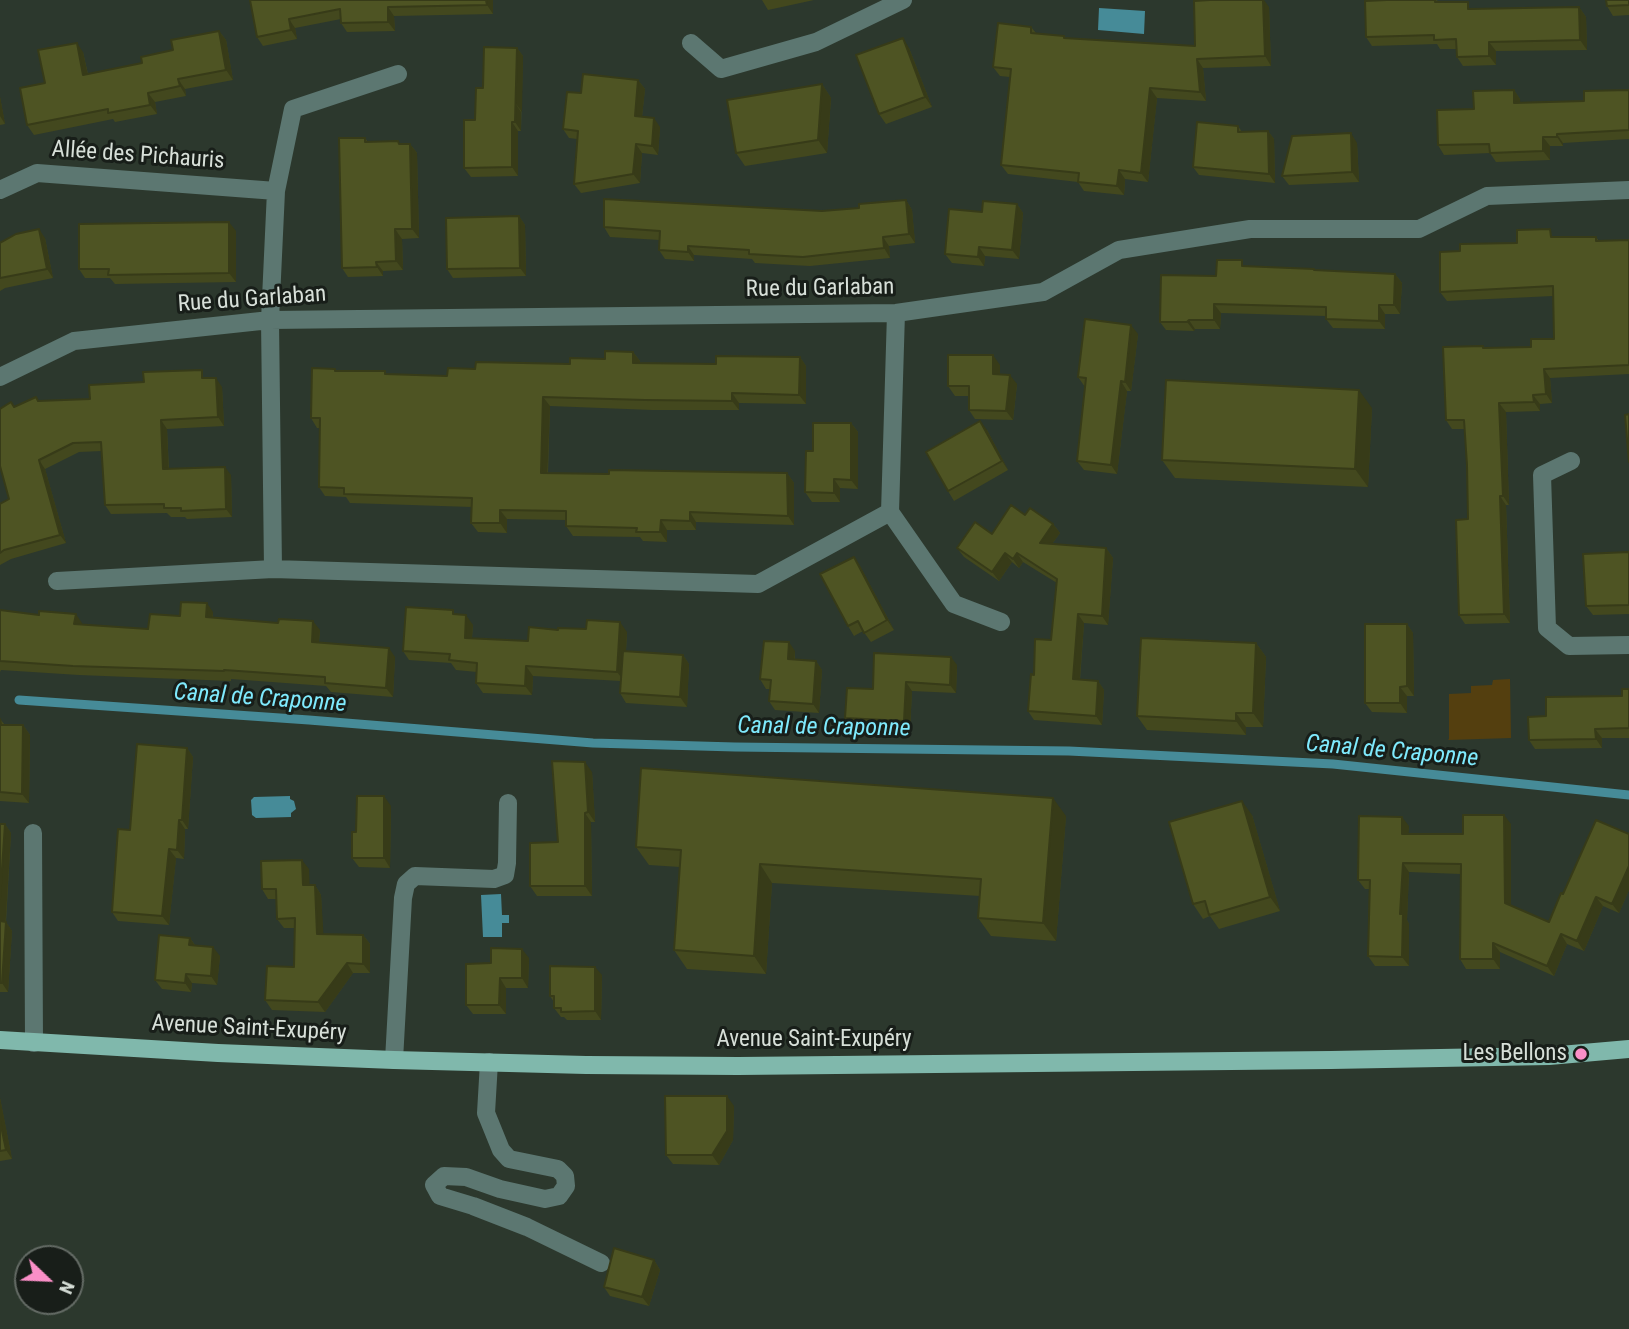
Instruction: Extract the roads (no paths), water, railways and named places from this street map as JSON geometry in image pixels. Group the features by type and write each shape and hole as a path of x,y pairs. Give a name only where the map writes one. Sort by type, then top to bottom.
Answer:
{"main road":[{"name":"Avenue Saint-Exupéry","path":"0,1040 394,1060 752,1066 1318,1061 1549,1056 1629,1049"}],"street":[{"path":"691,43 721,69 816,42 903,0"},
{"path":"273,569 270,320 276,191 293,109 398,74"},
{"name":"Allée des Pichauris","path":"0,190 37,173 276,191"},
{"name":"Rue du Garlaban","path":"0,377 74,341 270,320 896,313 1043,292 1119,250 1250,229 1419,229 1487,196 1629,190"},
{"path":"896,313 890,512 954,604 1001,622"},
{"path":"1571,461 1542,475 1547,628 1569,646 1629,645"},
{"path":"57,581 273,569 758,584 890,512"},
{"path":"394,1060 406,884 415,876 494,879 505,875 508,803"},
{"path":"33,833 34,1042"},
{"path":"489,1062 486,1113 500,1150 509,1159 558,1169 565,1176 566,1186 559,1196 545,1199 500,1189 466,1177 444,1175 434,1185 440,1196 527,1227 601,1263"}],"water":[{"path":"1099,8 1145,11 1144,34 1098,30"},
{"path":"290,796 296,809 291,813 291,817 256,818 252,815 251,800 254,797"},
{"path":"501,894 502,915 509,915 509,923 502,923 502,937 483,937 481,895"}],"waterway":[{"name":"Canal de Craponne","path":"19,700 593,743 1069,751 1333,764 1629,795"}],"place":[{"name":"Les Bellons","path":"1581,1054"}]}
